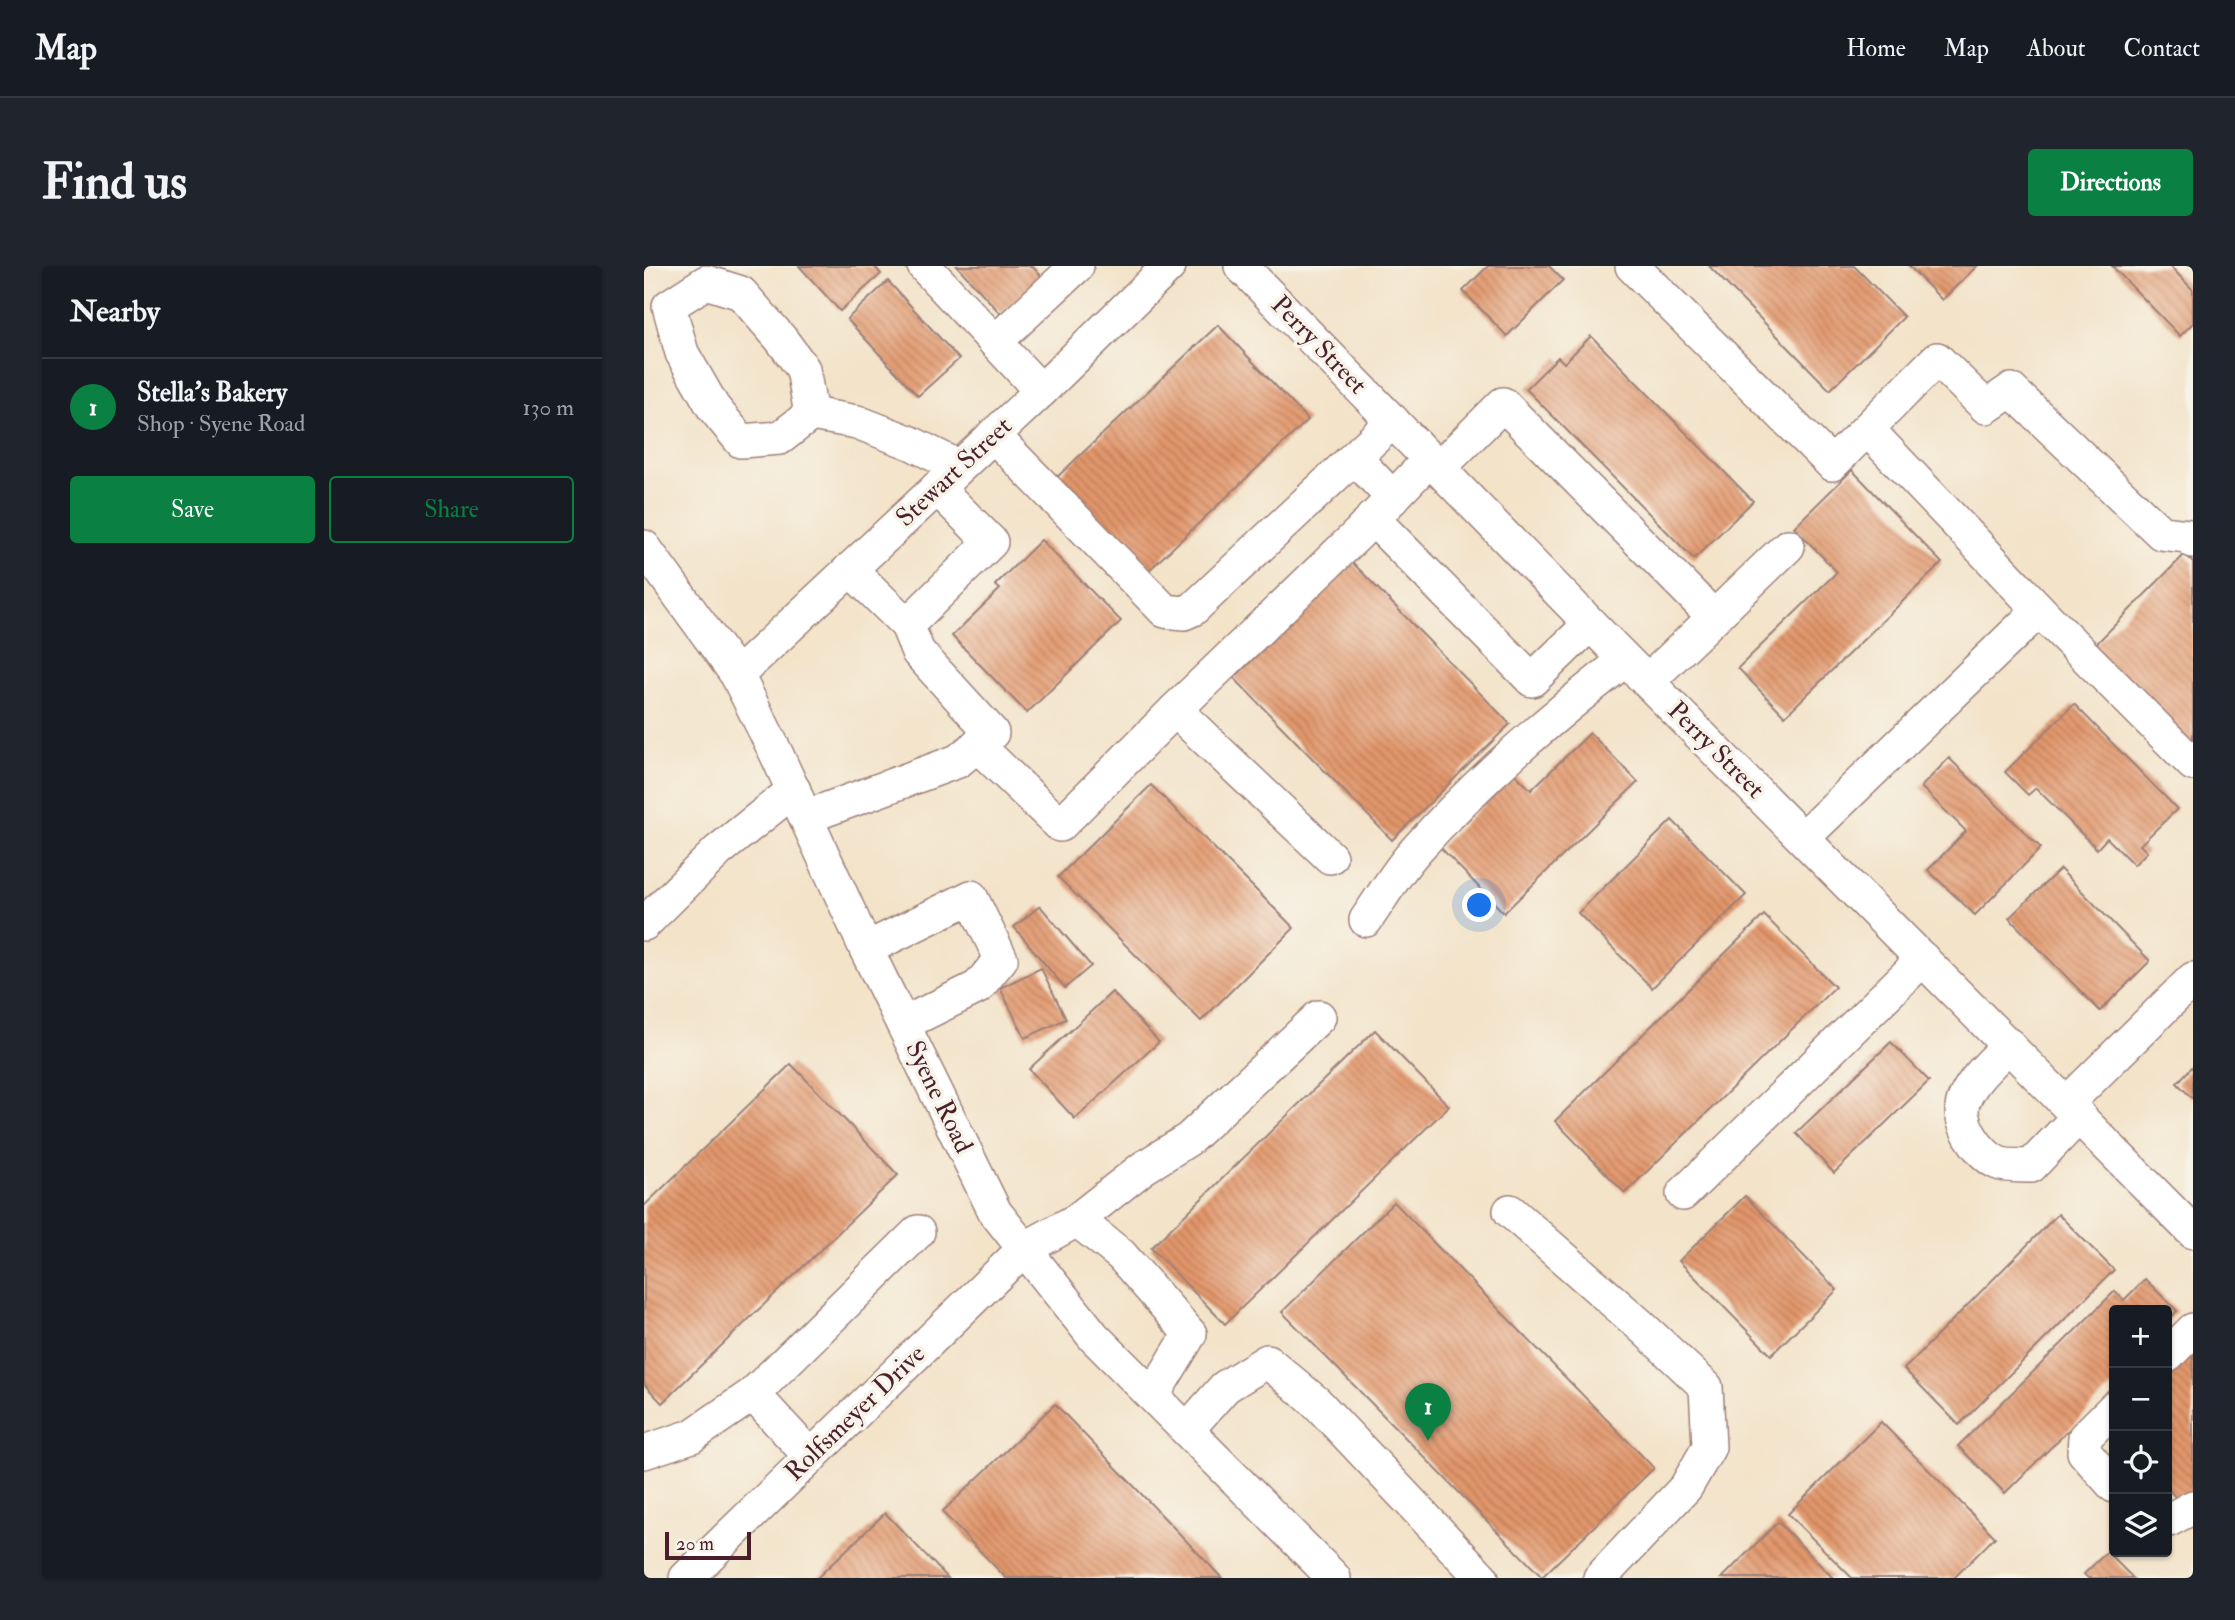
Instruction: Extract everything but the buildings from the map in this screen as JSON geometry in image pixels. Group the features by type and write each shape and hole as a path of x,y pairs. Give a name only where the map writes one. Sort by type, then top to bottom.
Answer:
{"street":[{"path":"924,266 1041,391"},
{"path":"995,342 1077,266"},
{"name":"Stewart Street","path":"737,675 1041,391 1169,266"},
{"name":"Perry Street","path":"1241,266 1590,624 2193,1232"},
{"path":"1632,266 1832,464 1937,359 1986,407 2011,390 2161,533 2188,536 2193,541"},
{"path":"811,414 803,369 741,293 706,282 669,306 682,353 713,407 741,441 780,438 811,414 857,422 911,443 948,477 991,542 907,625"},
{"path":"977,745 1060,825 1383,508 1503,404 1714,617"},
{"path":"993,435 1165,611 1184,613 1193,609 1393,421"},
{"path":"1867,429 2039,610 2193,764"},
{"path":"1354,458 1383,508 1532,680 1590,624"},
{"path":"1366,920 1414,852 1475,788 1555,714 1636,670 1714,617 1788,546"},
{"name":"Syene Road","path":"644,547 737,675 995,1212 1094,1337 1327,1576"},
{"path":"644,924 718,851 800,804 958,761 992,733 918,652 907,625 850,569"},
{"path":"1803,838 2039,610"},
{"path":"1175,710 1330,857"},
{"path":"866,948 971,897 977,909 1001,959 978,986 903,1024"},
{"path":"1683,1195 1923,959"},
{"path":"2009,1045 1976,1080 1962,1103 1962,1120 1975,1145 1998,1163 2031,1166 2073,1110 2193,979"},
{"name":"Rolfsmeyer Drive","path":"686,1578 1024,1249 1077,1220 1143,1168 1189,1139 1319,1017"},
{"path":"1510,1212 1640,1325 1706,1387 1709,1447 1686,1487 1600,1578"},
{"path":"1077,1220 1121,1255 1190,1334 1153,1395"},
{"path":"644,1452 692,1436 754,1394 918,1232"},
{"path":"2172,1351 2193,1330"},
{"path":"1187,1430 1225,1387 1266,1361 1317,1403 1482,1578"},
{"path":"754,1394 811,1457"},
{"path":"2109,1413 2085,1437 2084,1452 2109,1480"},
{"path":"2172,1518 2193,1507"}],"place":[{"name":"Stella's Bakery","path":"1428,1441"}]}
